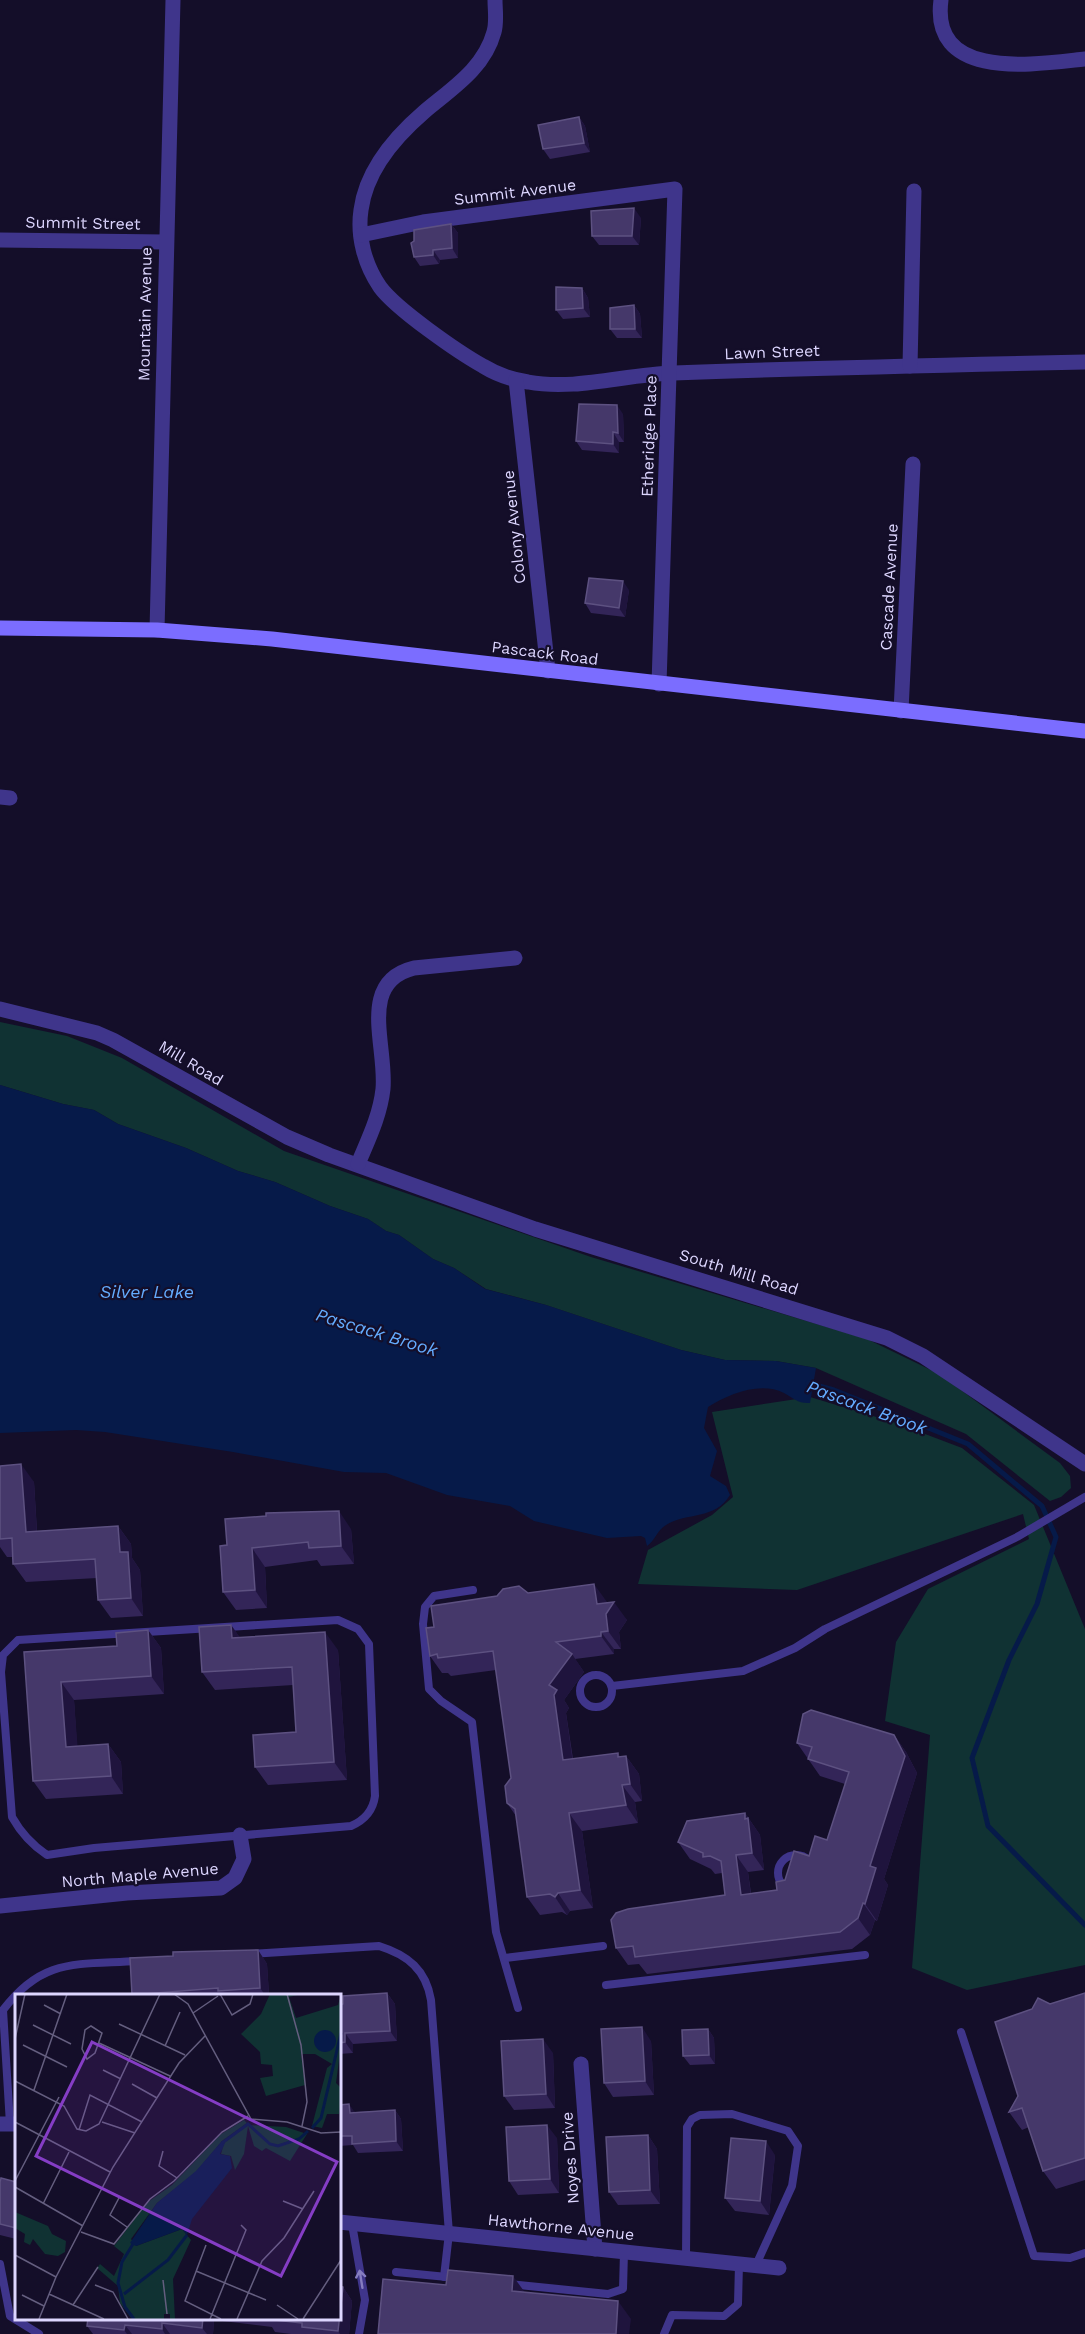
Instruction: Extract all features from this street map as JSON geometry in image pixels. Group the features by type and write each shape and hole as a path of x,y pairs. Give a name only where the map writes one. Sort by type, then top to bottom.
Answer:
{"street":[{"name":"Mountain Avenue","path":"157,630 165,242 173,0"},
{"path":"361,236 361,211 366,189 374,170 392,145 421,115 471,73 483,56 495,29 495,0"},
{"path":"941,0 942,25 949,39 960,51 972,58 1014,66 1085,59"},
{"name":"Summit Avenue","path":"361,236 423,222 675,189"},
{"name":"Etheridge Place","path":"659,684 675,189"},
{"path":"910,366 914,191"},
{"name":"Lawn Street","path":"361,236 369,268 381,288 398,306 484,367 516,380 560,385 669,373 1085,362"},
{"name":"Summit Street","path":"0,240 165,242"},
{"name":"Colony Avenue","path":"516,380 548,671"},
{"name":"Cascade Avenue","path":"901,711 913,464"},
{"name":"Pascack Road","path":"0,628 157,630 272,639 1085,731"},
{"path":"358,1164 377,1118 383,1092 384,1071 378,1005 381,991 389,979 401,971 414,968 515,958"},
{"name":"Mill Road","path":"0,1009 97,1034 148,1058 200,1090 287,1137 358,1164"},
{"name":"South Mill Road","path":"358,1164 535,1229 887,1338 923,1356 1085,1464"},
{"name":"North Maple Avenue","path":"0,1906 127,1893 221,1888 235,1878 244,1859 240,1835"},
{"name":"Noyes Drive","path":"581,2064 595,2249"},
{"name":"Hawthorne Avenue","path":"346,2223 779,2268"}],"lane":[{"path":"612,1686 611,1698 597,1707 586,1704 580,1695 581,1684 589,1676 600,1675 612,1686 743,1671 795,1648 825,1629 1017,1537 1085,1497"},
{"path":"473,1590 434,1596 425,1607 424,1635 429,1689 441,1701 472,1722 496,1932 518,2008"},
{"path":"338,1620 358,1629 369,1644 374,1805 367,1816 351,1826 240,1835 47,1855 36,1847 12,1817 1,1672 3,1655 11,1644 18,1640 338,1620"},
{"path":"792,1855 806,1858 812,1866 813,1876 804,1888 790,1890 779,1879 780,1864 792,1855"},
{"path":"236,1955 379,1946 399,1952 419,1968 429,1988 431,2000 449,2233 444,2277"},
{"path":"505,1958 603,1946"},
{"path":"606,1985 865,1955"},
{"path":"15,1994 35,1978 57,1966 152,1960"},
{"path":"9,2124 3,2010 15,1994"},
{"path":"961,2032 1034,2256 1070,2258 1085,2253"},
{"path":"686,2257 687,2127 692,2119 700,2115 732,2114 788,2131 798,2146 792,2186 755,2266"},
{"path":"346,2223 365,2300 359,2334"},
{"path":"502,2283 608,2294 623,2289 624,2252"},
{"path":"0,2264 10,2316 39,2334"},
{"path":"664,2334 672,2315 724,2316 738,2304 739,2264"},
{"path":"396,2272 455,2278"}],"green space":[{"path":"0,1022 67,1036 122,1058 284,1151 591,1257 867,1339 939,1374 1060,1463 1070,1476 1071,1488 1061,1497 1050,1501 966,1434 816,1368 776,1361 725,1360 681,1350 546,1305 486,1289 454,1268 433,1259 399,1235 386,1231 368,1219 118,1124 94,1110 63,1104 0,1085"},
{"path":"810,1397 896,1423 962,1448 1034,1505 1085,1629 1085,1965 967,1990 912,1968 930,1735 885,1721 896,1642 928,1589 1029,1539 1023,1514 797,1590 638,1584 648,1550 712,1515 733,1497 712,1412"}],"water":[{"name":"Silver Lake","path":"0,1085 63,1104 94,1110 118,1124 368,1219 386,1231 399,1235 433,1259 454,1268 485,1289 546,1305 681,1350 725,1360 776,1361 816,1368 810,1403 799,1402 784,1393 765,1388 735,1394 708,1407 704,1428 717,1451 710,1476 726,1486 730,1495 724,1503 709,1512 666,1525 647,1546 645,1538 641,1536 607,1538 534,1521 510,1506 447,1495 386,1473 344,1472 105,1432 76,1430 0,1433"}],"building":[{"path":"579,117 584,143 543,149 538,125"},
{"path":"634,208 632,236 592,236 591,211"},
{"path":"451,224 452,248 433,250 433,255 414,257 411,243 414,241 414,230"},
{"path":"556,287 582,288 583,308 556,310"},
{"path":"634,305 635,329 610,329 610,308"},
{"path":"579,404 617,405 618,433 613,432 613,444 576,441"},
{"path":"589,578 623,581 619,608 585,603"},
{"path":"21,1464 26,1532 118,1526 120,1552 128,1552 131,1598 98,1600 95,1559 13,1564 12,1538 0,1539 0,1466"},
{"path":"339,1511 341,1546 309,1548 308,1542 252,1548 255,1590 223,1592 220,1546 227,1545 225,1519 266,1516 266,1513"},
{"path":"594,1584 597,1604 614,1602 606,1614 608,1631 601,1632 601,1636 556,1642 572,1654 549,1685 557,1690 554,1695 563,1760 618,1753 618,1757 626,1756 630,1784 622,1785 626,1805 569,1813 580,1890 558,1893 555,1897 550,1894 527,1897 515,1809 507,1803 505,1786 511,1778 493,1651 438,1658 437,1654 430,1656 426,1628 434,1627 431,1606 497,1596 503,1589 519,1586 528,1593"},
{"path":"231,1625 232,1638 325,1632 334,1762 255,1767 253,1735 296,1732 292,1667 202,1672 199,1627"},
{"path":"148,1630 151,1676 61,1682 66,1747 108,1744 111,1776 33,1781 24,1652 117,1646 116,1633"},
{"path":"811,1710 894,1735 905,1756 870,1866 876,1868 865,1904 863,1903 858,1918 840,1932 635,1957 633,1946 616,1948 611,1920 616,1913 628,1909 725,1895 721,1861 710,1856 703,1857 703,1853 678,1842 687,1821 745,1813 745,1819 748,1818 752,1853 736,1855 741,1895 777,1890 776,1882 785,1880 794,1851 809,1856 815,1836 827,1840 849,1772 808,1759 812,1747 797,1743 803,1714"},
{"path":"258,1950 260,1988 218,1991 218,1988 132,1994 130,1958 173,1956 173,1952"},
{"path":"387,1993 390,2031 345,2033 345,2042 340,2043 340,2005 343,2004 343,1996"},
{"path":"1085,1993 1085,2158 1043,2171 1022,2108 1009,2112 1018,2096 995,2022 1032,2009 1038,1998 1050,2004"},
{"path":"642,2027 645,2081 604,2083 601,2029"},
{"path":"708,2029 709,2055 683,2056 682,2030"},
{"path":"543,2039 546,2094 504,2096 501,2041"},
{"path":"349,2104 350,2113 395,2110 396,2141 352,2144 352,2136 340,2136 340,2105"},
{"path":"547,2125 550,2179 509,2181 506,2127"},
{"path":"648,2135 650,2190 609,2192 606,2137"},
{"path":"731,2138 766,2141 760,2201 725,2198"},
{"path":"1,2178 15,2182 15,2228 0,2224"},
{"path":"448,2270 513,2276 512,2291 618,2301 616,2334 378,2334 383,2279 446,2285"},
{"path":"340,2286 343,2287 340,2313"},
{"path":"88,2319 203,2319 202,2328 162,2323 162,2329 125,2325 124,2330 87,2326"},
{"path":"266,2319 339,2319 338,2331 302,2327 302,2323"}],"waterway":[{"name":"Pascack Brook","path":"808,1383 834,1390 968,1444 1042,1506 1056,1537 1037,1604 1009,1660 972,1758 988,1826 1085,1925"}]}
